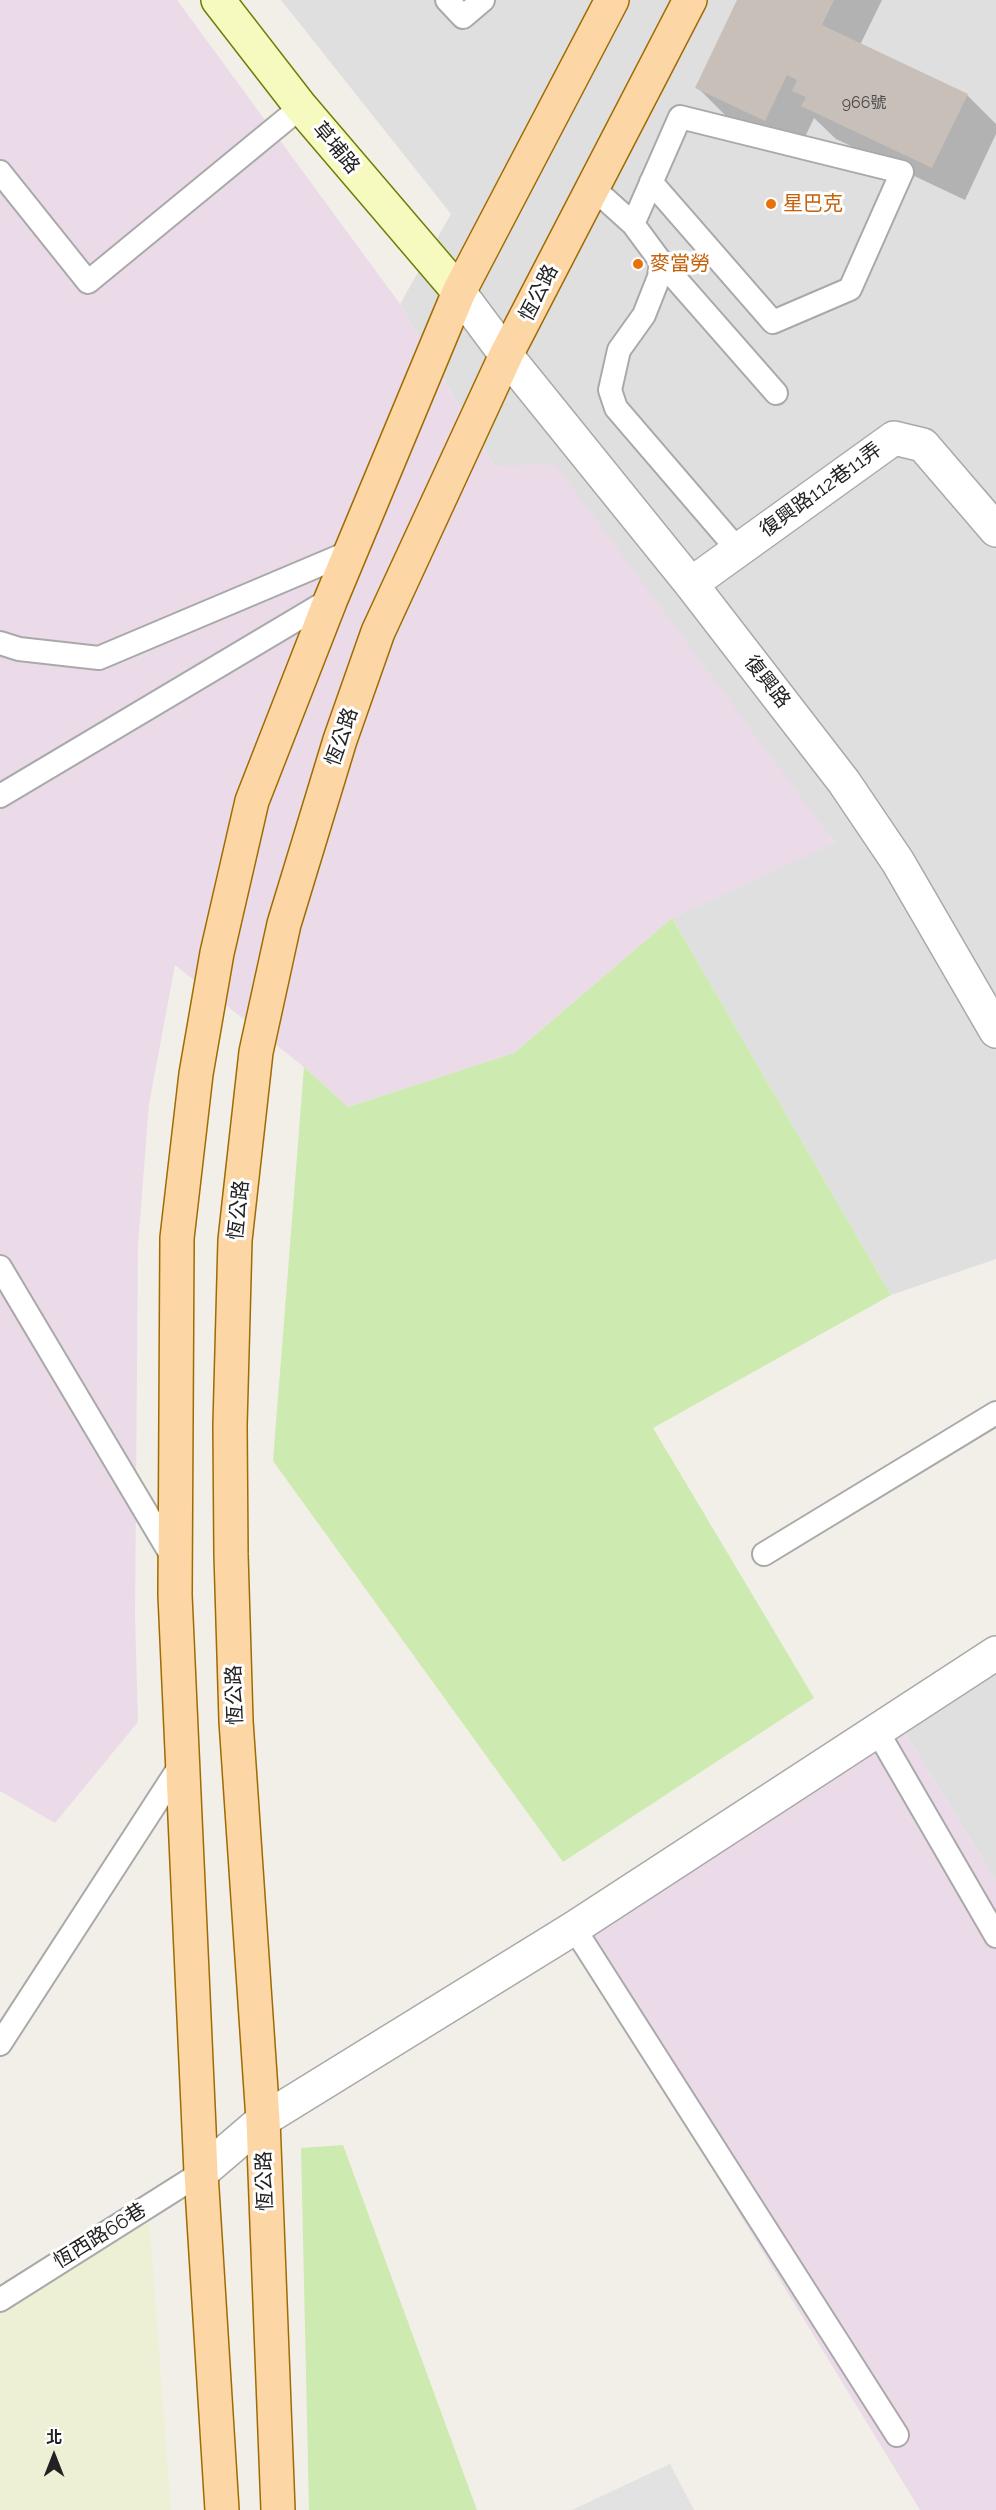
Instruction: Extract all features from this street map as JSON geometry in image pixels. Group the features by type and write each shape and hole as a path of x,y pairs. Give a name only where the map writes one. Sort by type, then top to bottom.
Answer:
{"main road":[{"path":"222,2510 201,2173 175,1562 177,1238 196,1074 217,953 252,801 350,552 459,292 612,0"},
{"name":"恆公路","path":"278,2510 263,2120 236,1721 230,1436 235,1240 256,1052 284,924 340,740 383,622 506,355 690,0"}],"street":[{"name":"草埔路","path":"218,0 301,107 459,292"},
{"name":"復興路","path":"459,292 506,355 691,584 844,782 898,862 996,1030"},
{"name":"復興路112巷11弄","path":"691,584 894,438 923,445 996,530"},
{"path":"201,2173 263,2120 574,1928 876,1729 996,1653"}],"lane":[{"path":"447,0 463,17 483,0"},
{"path":"0,172 88,282 301,107"},
{"path":"633,224 651,182 680,117 902,172 850,289 773,322 651,182"},
{"path":"593,188 633,224 660,262 776,393"},
{"path":"660,262 659,277 644,315 619,350 610,390 616,408 738,550"},
{"path":"0,643 19,648 99,658 350,552"},
{"path":"0,796 331,599"},
{"path":"0,1267 175,1562"},
{"path":"764,1554 996,1413"},
{"path":"876,1729 996,1936"},
{"path":"0,2044 182,1763"},
{"path":"574,1928 897,2435"},
{"name":"恆西路66巷","path":"0,2300 201,2173"}],"shaded area":[{"path":"0,0 177,0 400,304 494,466 555,464 835,843 672,918 514,1053 348,1107 304,1067 175,965 149,1104 138,1245 135,1616 138,1722 55,1823 0,1791"},
{"path":"281,0 996,0 996,1259 891,1295 672,918 835,842 494,466 400,304 451,214"},
{"path":"996,1662 996,1881 900,1725"},
{"path":"900,1725 996,1881 996,2510 920,2510 574,1942"},
{"path":"670,2464 694,2510 572,2510"}],"green space":[{"path":"672,918 891,1295 653,1428 814,1698 563,1862 273,1461 304,1067 348,1107 514,1053"},
{"path":"343,2145 477,2510 309,2510 301,2148"},
{"path":"149,2216 171,2510 0,2510 0,2308"}],"building":[{"path":"737,0 834,0 822,25 968,94 932,168 801,106 806,97 792,91 797,80 787,75 765,121 695,88"}],"place":[{"name":"星巴克","path":"771,204"},
{"name":"麥當勞","path":"638,264"}]}
